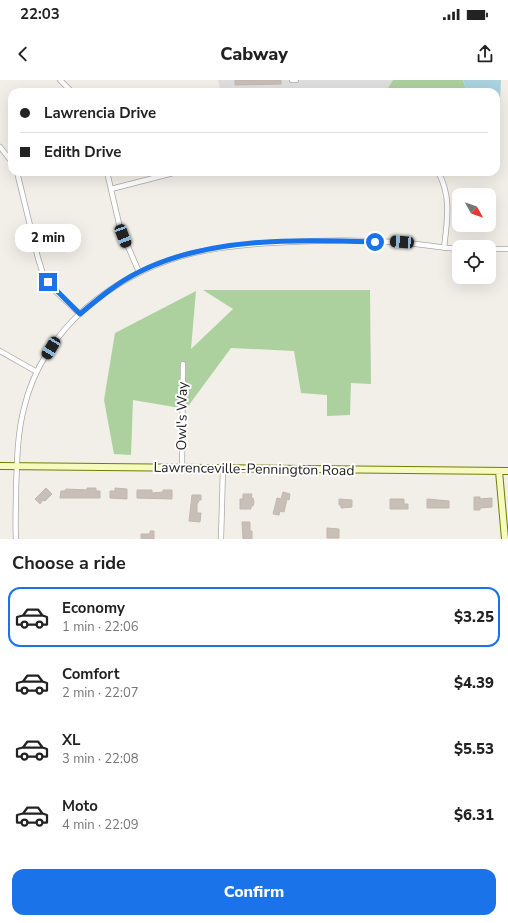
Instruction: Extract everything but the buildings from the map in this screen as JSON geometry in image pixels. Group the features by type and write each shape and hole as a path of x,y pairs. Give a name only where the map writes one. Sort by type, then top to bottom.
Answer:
{"street":[{"path":"60,80 68,88"},
{"path":"0,147 8,157"},
{"path":"18,176 43,274 53,289 80,314"},
{"path":"108,176 120,228 139,272"},
{"path":"111,189 161,176"},
{"path":"440,176 444,184 448,203 444,248"},
{"path":"16,539 18,440 20,423 27,396 37,372 59,337 80,314 112,288 139,272 168,260 186,254 221,247 247,244 308,241 394,242 452,249"},
{"path":"496,249 508,250"},
{"path":"0,351 37,372"},
{"name":"Owl's Way","path":"182,468 183,364"},
{"name":"Lawrenceville-Pennington Road","path":"0,466 508,472"},
{"path":"221,539 223,468"},
{"path":"500,471 505,539"}],"shaded area":[{"path":"218,80 393,80 388,88 220,88"}],"green space":[{"path":"393,80 463,80 466,88 429,88 388,88"},
{"path":"203,290 370,290 371,384 351,383 350,415 327,416 327,395 301,393 294,351 231,348 186,409 133,400 131,455 114,454 104,400 115,333 196,291 191,349 233,309"}],"water":[{"path":"463,80 501,80 500,102 500,88 466,88"}],"route":[{"path":"48,282 53,289 80,314 112,288 139,272 186,254 221,247 274,242 375,242"}]}
